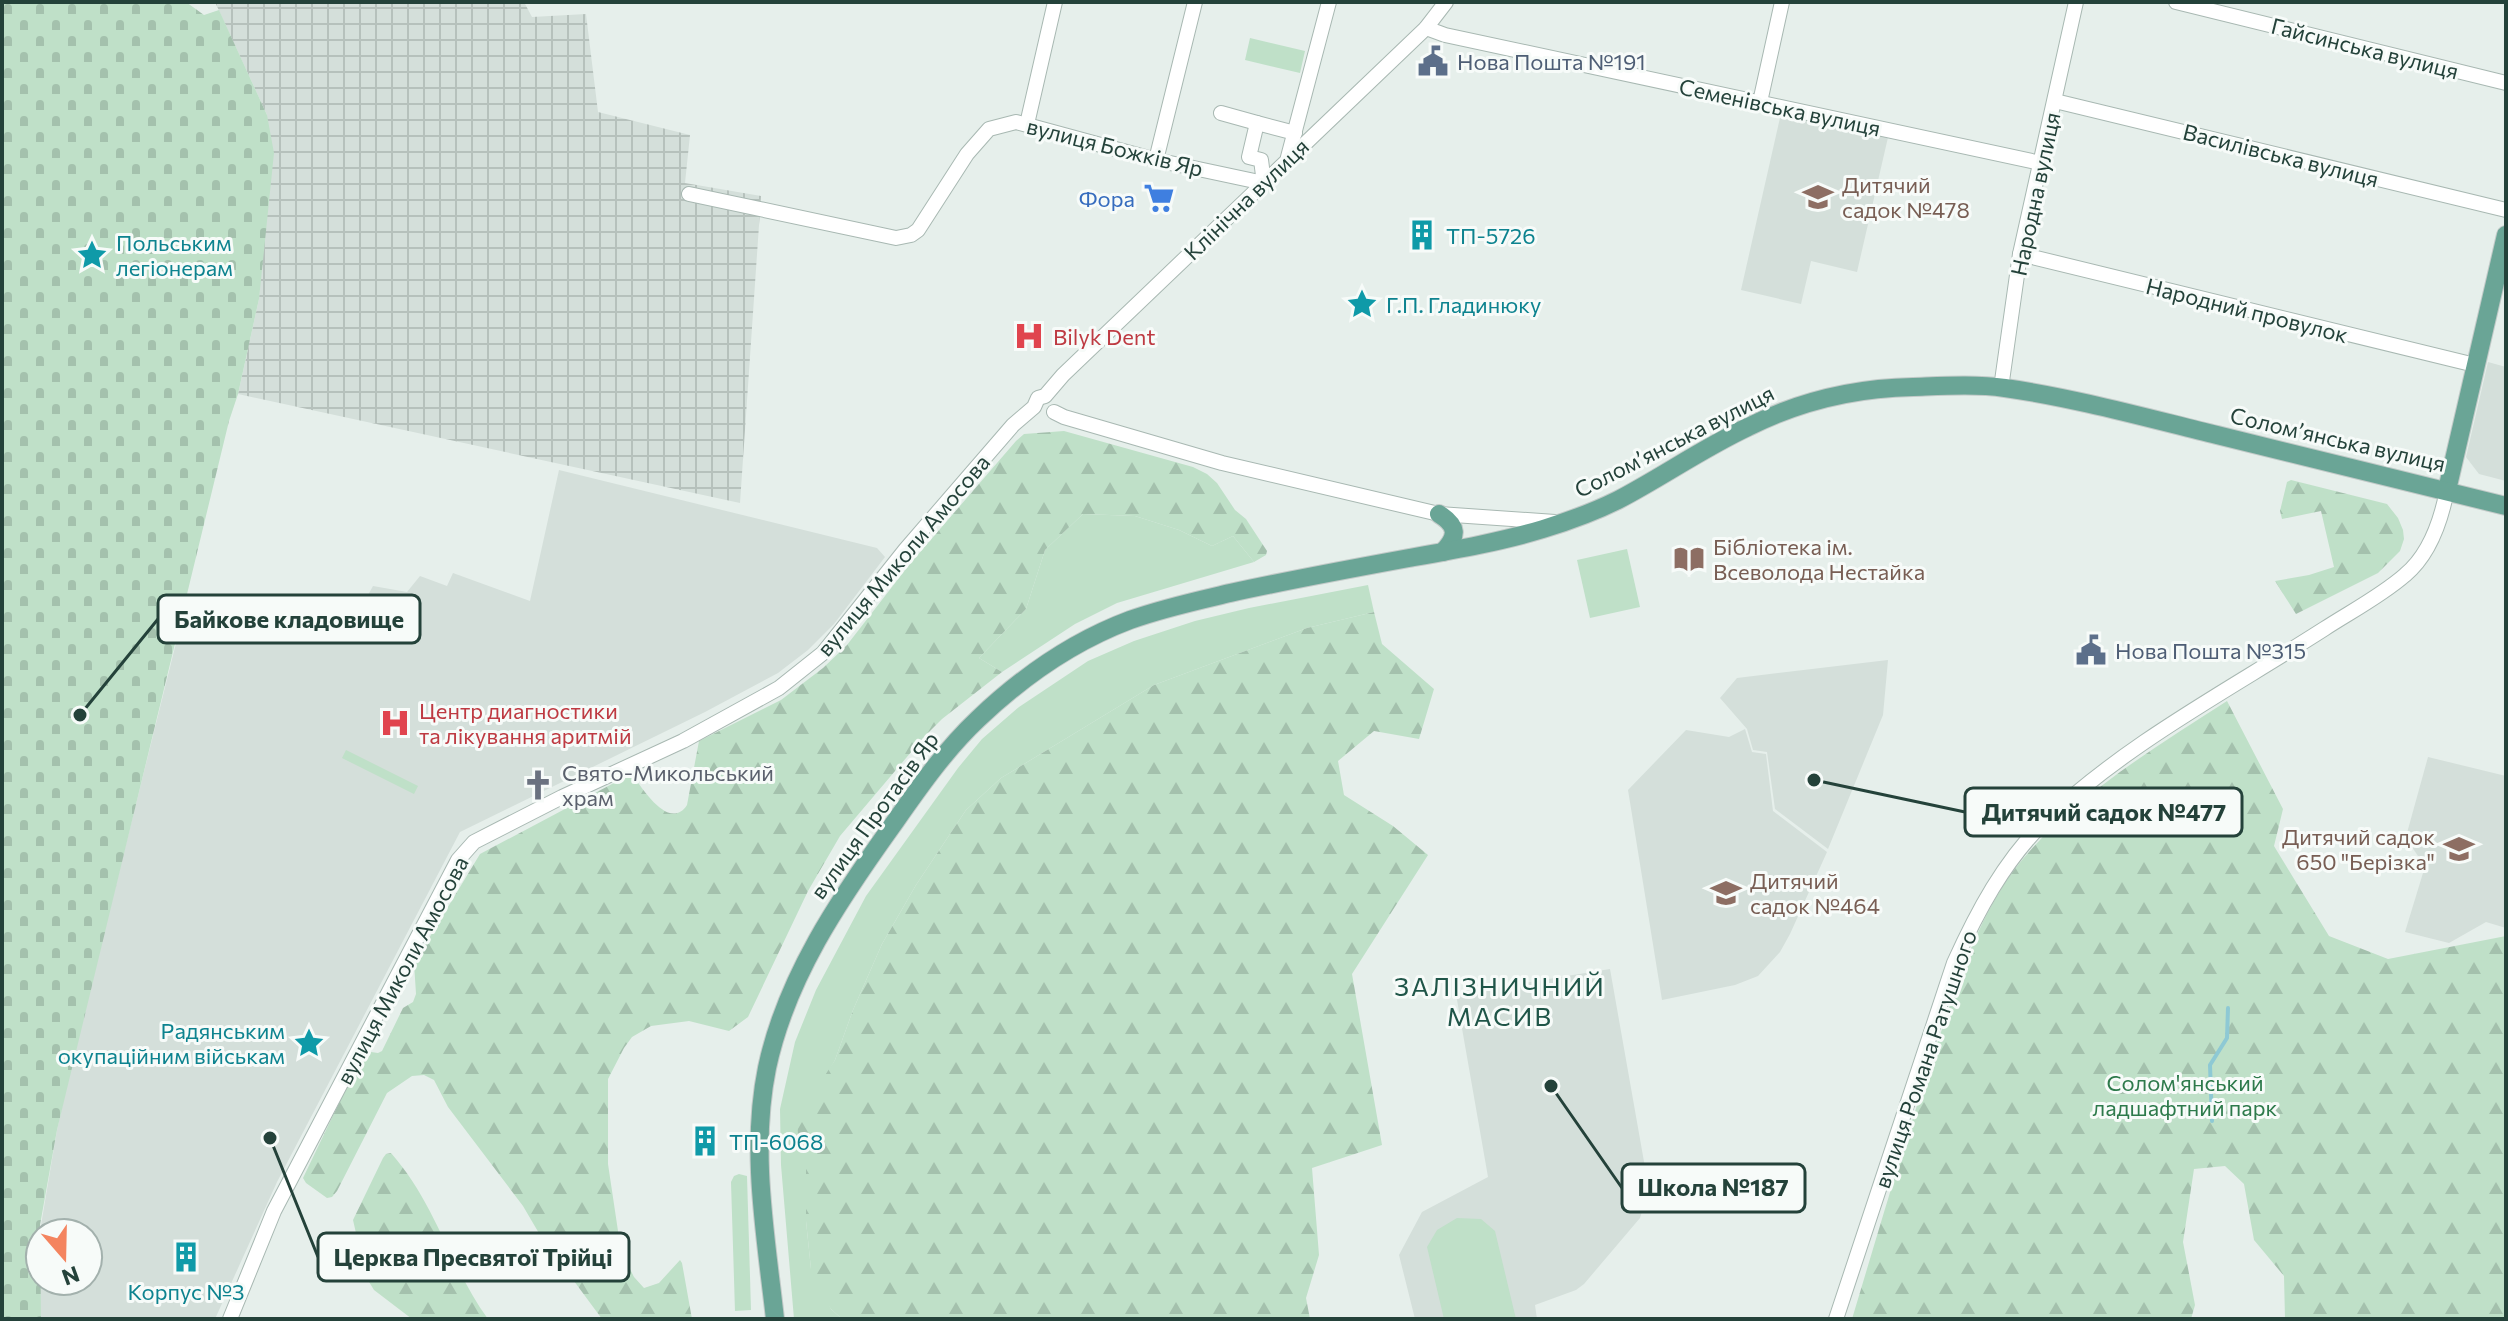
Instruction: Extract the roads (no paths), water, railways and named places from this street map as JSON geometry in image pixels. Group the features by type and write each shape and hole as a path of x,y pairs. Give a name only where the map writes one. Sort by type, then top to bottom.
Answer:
{"main road":[{"path":"2447,490 2506,235"},
{"name":"Соломʼянська вулиця","path":"1563,522 1612,503 1742,429 1794,407 1869,390 1910,387 2001,388 2133,415 2506,506"},
{"path":"1439,514 1449,520 1454,535 1452,543 1443,552"},
{"name":"вулиця Протасів Яр","path":"775,1319 760,1162 763,1097 774,1040 803,966 824,926 886,834 952,746 982,715 1022,681 1060,655 1127,622 1178,605 1260,586 1505,539 1563,522"}],"street":[{"path":"1027,124 1055,2"},
{"path":"1156,160 1195,2"},
{"path":"1288,158 1329,2"},
{"name":"Клінічна вулиця","path":"1045,396 1071,367 1426,28 1446,2"},
{"path":"1760,102 1782,2"},
{"name":"Народна вулиця","path":"2001,388 2020,254 2076,2"},
{"name":"Гайсинська вулиця","path":"2176,2 2506,83"},
{"name":"Семенівська вулиця","path":"1426,28 1445,35 2041,163"},
{"name":"Василівська вулиця","path":"2055,101 2506,210"},
{"path":"1221,113 1295,133"},
{"name":"вулиця Божків Яр","path":"689,194 882,236 904,238 924,223 967,154 989,129 1016,122 1156,160 1264,183"},
{"path":"1257,123 1249,157 1261,160 1264,183"},
{"name":"Народний провулок","path":"2020,254 2475,365"},
{"path":"1045,396 1054,401 1054,412 1042,417 1036,414 1034,407 1038,398 1045,396"},
{"name":"вулиця Миколи Амосова","path":"230,1319 274,1211 458,860 474,842 683,741 779,688 823,653 905,550 1013,425 1034,407"},
{"name":"Соломʼянська вулиця","path":"1054,412 1222,463 1439,514 1563,522"},
{"name":"вулиця Романа Ратушного","path":"1836,1319 1954,963 1985,900 2017,853 2043,823 2113,764 2406,575 2426,551 2443,510 2447,490"}],"waterway":[{"path":"2212,1121 2210,1065 2227,1038 2228,1008"}],"place":[{"name":"Нова Пошта №191","path":"1433,61"},
{"name":"Дитячий садок №478","path":"1818,197"},
{"name":"Фора","path":"1159,198"},
{"name":"ТП-5726","path":"1422,235"},
{"name":"Польським легіонерам","path":"92,255"},
{"name":"Г.П. Гладинюку","path":"1362,304"},
{"name":"Bilyk Dent","path":"1029,336"},
{"name":"Бібліотека ім. Всеволода Нестайка","path":"1689,559"},
{"name":"Нова Пошта №315","path":"2091,650"},
{"name":"Байкове кладовище","path":"80,715"},
{"name":"Центр диагностики та лікування аритмій","path":"395,723"},
{"name":"Дитячий садок №477","path":"1814,780"},
{"name":"Свято-Микольський храм","path":"538,785"},
{"name":"Дитячий садок 650 \"Берізка\"","path":"2459,849"},
{"name":"Дитячий садок №464","path":"1726,893"},
{"name":"Радянським окупаційним військам","path":"309,1043"},
{"name":"Школа №187","path":"1551,1086"},
{"name":"Церква Пресвятої Трійці","path":"270,1138"},
{"name":"ТП-6068","path":"705,1141"},
{"name":"Корпус №3","path":"186,1257"}],"district":[{"name":"ЗАЛІЗНИЧНИЙ МАСИВ","path":"1500,1000"}],"park label":[{"name":"Солом'янський ладшафтний парк","path":"2185,1094"}]}
